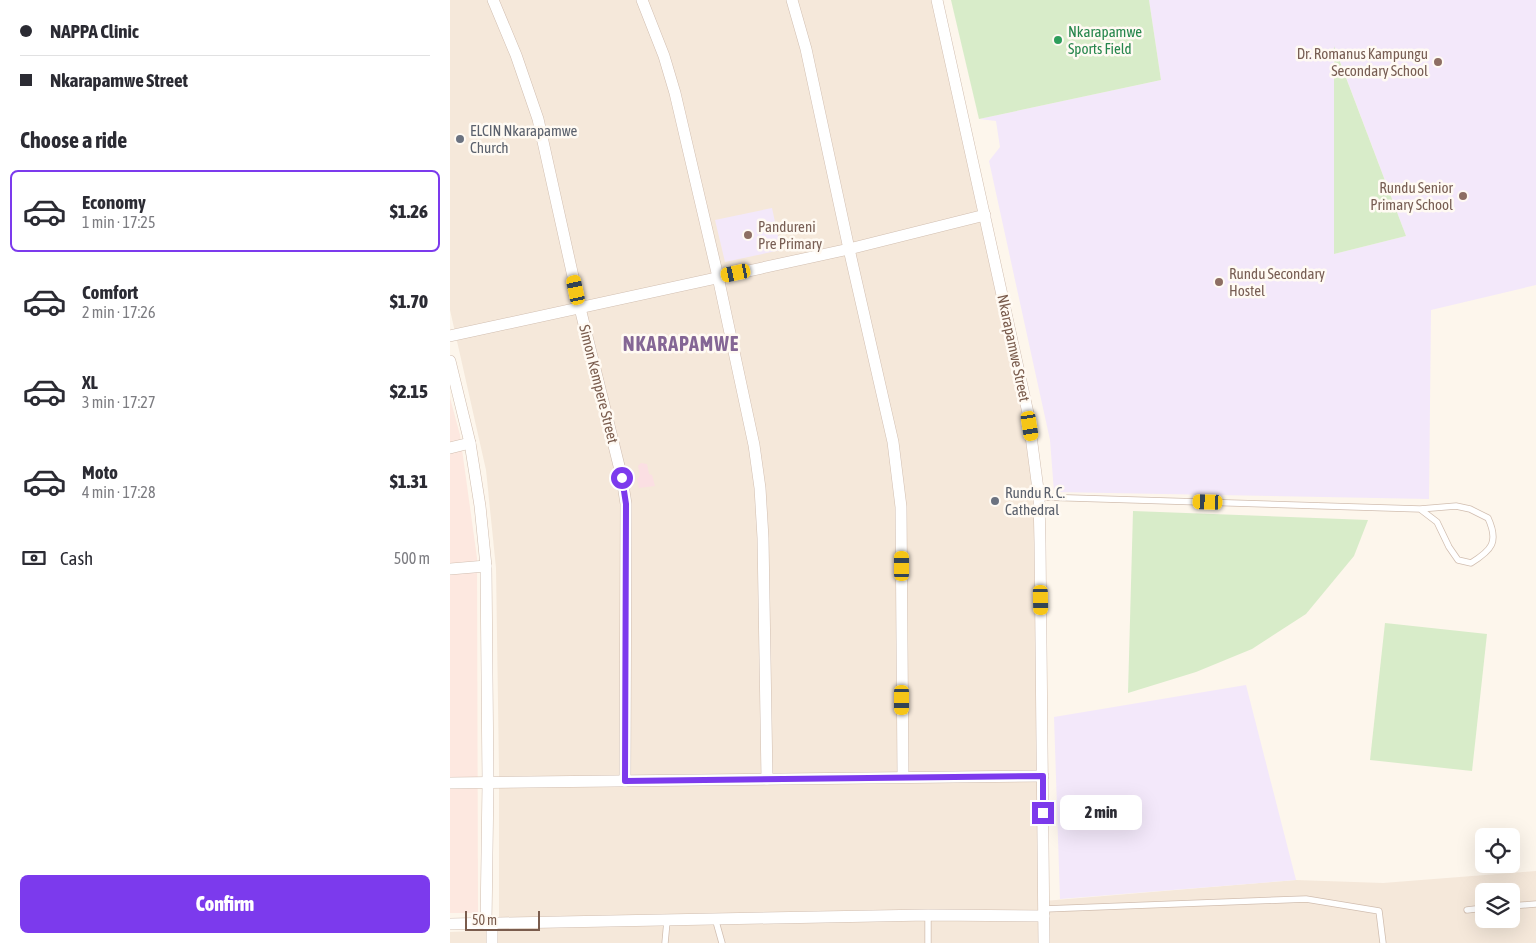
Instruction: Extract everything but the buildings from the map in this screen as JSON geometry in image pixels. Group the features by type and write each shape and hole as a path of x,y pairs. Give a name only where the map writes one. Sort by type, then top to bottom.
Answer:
{"street":[{"name":"Simon Kempere Street","path":"493,0 516,55 538,119 580,308 618,458 626,504 625,781"},
{"path":"642,0 664,56 675,93 718,277 754,446 760,488 763,538 767,779"},
{"path":"792,0 806,48 893,442 901,527 903,777"},
{"name":"Nkarapamwe Street","path":"937,0 1028,413 1039,497 1044,943"},
{"path":"450,336 849,249 985,215"},
{"path":"450,361 470,443 480,506 486,566 489,924 492,943"},
{"path":"450,448 470,443"},
{"path":"450,569 486,566"},
{"path":"450,782 1043,776"},
{"path":"450,924 1044,913"}],"lane":[{"path":"1039,497 1420,509 1456,506 1470,509 1488,518 1494,530 1493,543 1486,554 1471,563 1458,560 1449,547 1437,522 1420,509"},
{"path":"1044,913 1306,899 1379,911 1383,943"},
{"path":"1520,905 1536,904"},
{"path":"1468,910 1475,909"},
{"path":"928,915 928,943"},
{"path":"715,918 722,943"},
{"path":"665,943 667,921"}],"shaded area":[{"path":"450,0 937,0 1034,453 1044,901 1296,880 1383,883 1536,871 1536,943 450,943 450,932 499,930 496,568 486,470 450,310"},
{"name":"Rundu Secondary Hostel","path":"1149,0 1536,0 1536,285 1431,310 1429,499 1054,492 1050,440 989,161 1000,147 996,121 979,119 1161,80","holes":["1335,48 1406,236 1334,254"]},
{"name":"Pandureni Pre Primary","path":"772,208 781,250 725,262 715,220"},
{"path":"450,398 460,435 477,558 478,913 450,913"},
{"path":"641,463 647,464 649,474 652,475 655,486 639,488 637,479 640,476 638,466"},
{"path":"1246,685 1296,880 1060,899 1054,717"}],"green space":[{"name":"Nkarapamwe Sports Field","path":"951,0 1149,0 1161,80 979,119"},
{"path":"1334,46 1406,236 1334,254"},
{"path":"1133,511 1368,520 1354,556 1306,614 1252,649 1196,672 1128,693"},
{"path":"1385,623 1487,634 1472,771 1370,760"}],"place":[{"name":"Nkarapamwe Sports Field","path":"1058,40"},
{"name":"Dr. Romanus Kampungu Secondary School","path":"1438,62"},
{"name":"ELCIN Nkarapamwe Church","path":"460,139"},
{"name":"Rundu Senior Primary School","path":"1463,196"},
{"name":"Pandureni Pre Primary","path":"748,235"},
{"name":"Rundu Secondary Hostel","path":"1219,282"},
{"name":"Rundu R. C. Cathedral","path":"995,501"}],"district":[{"name":"NKARAPAMWE","path":"681,343"}],"route":[{"path":"622,478 626,504 625,781 1043,776 1043,813"}]}
